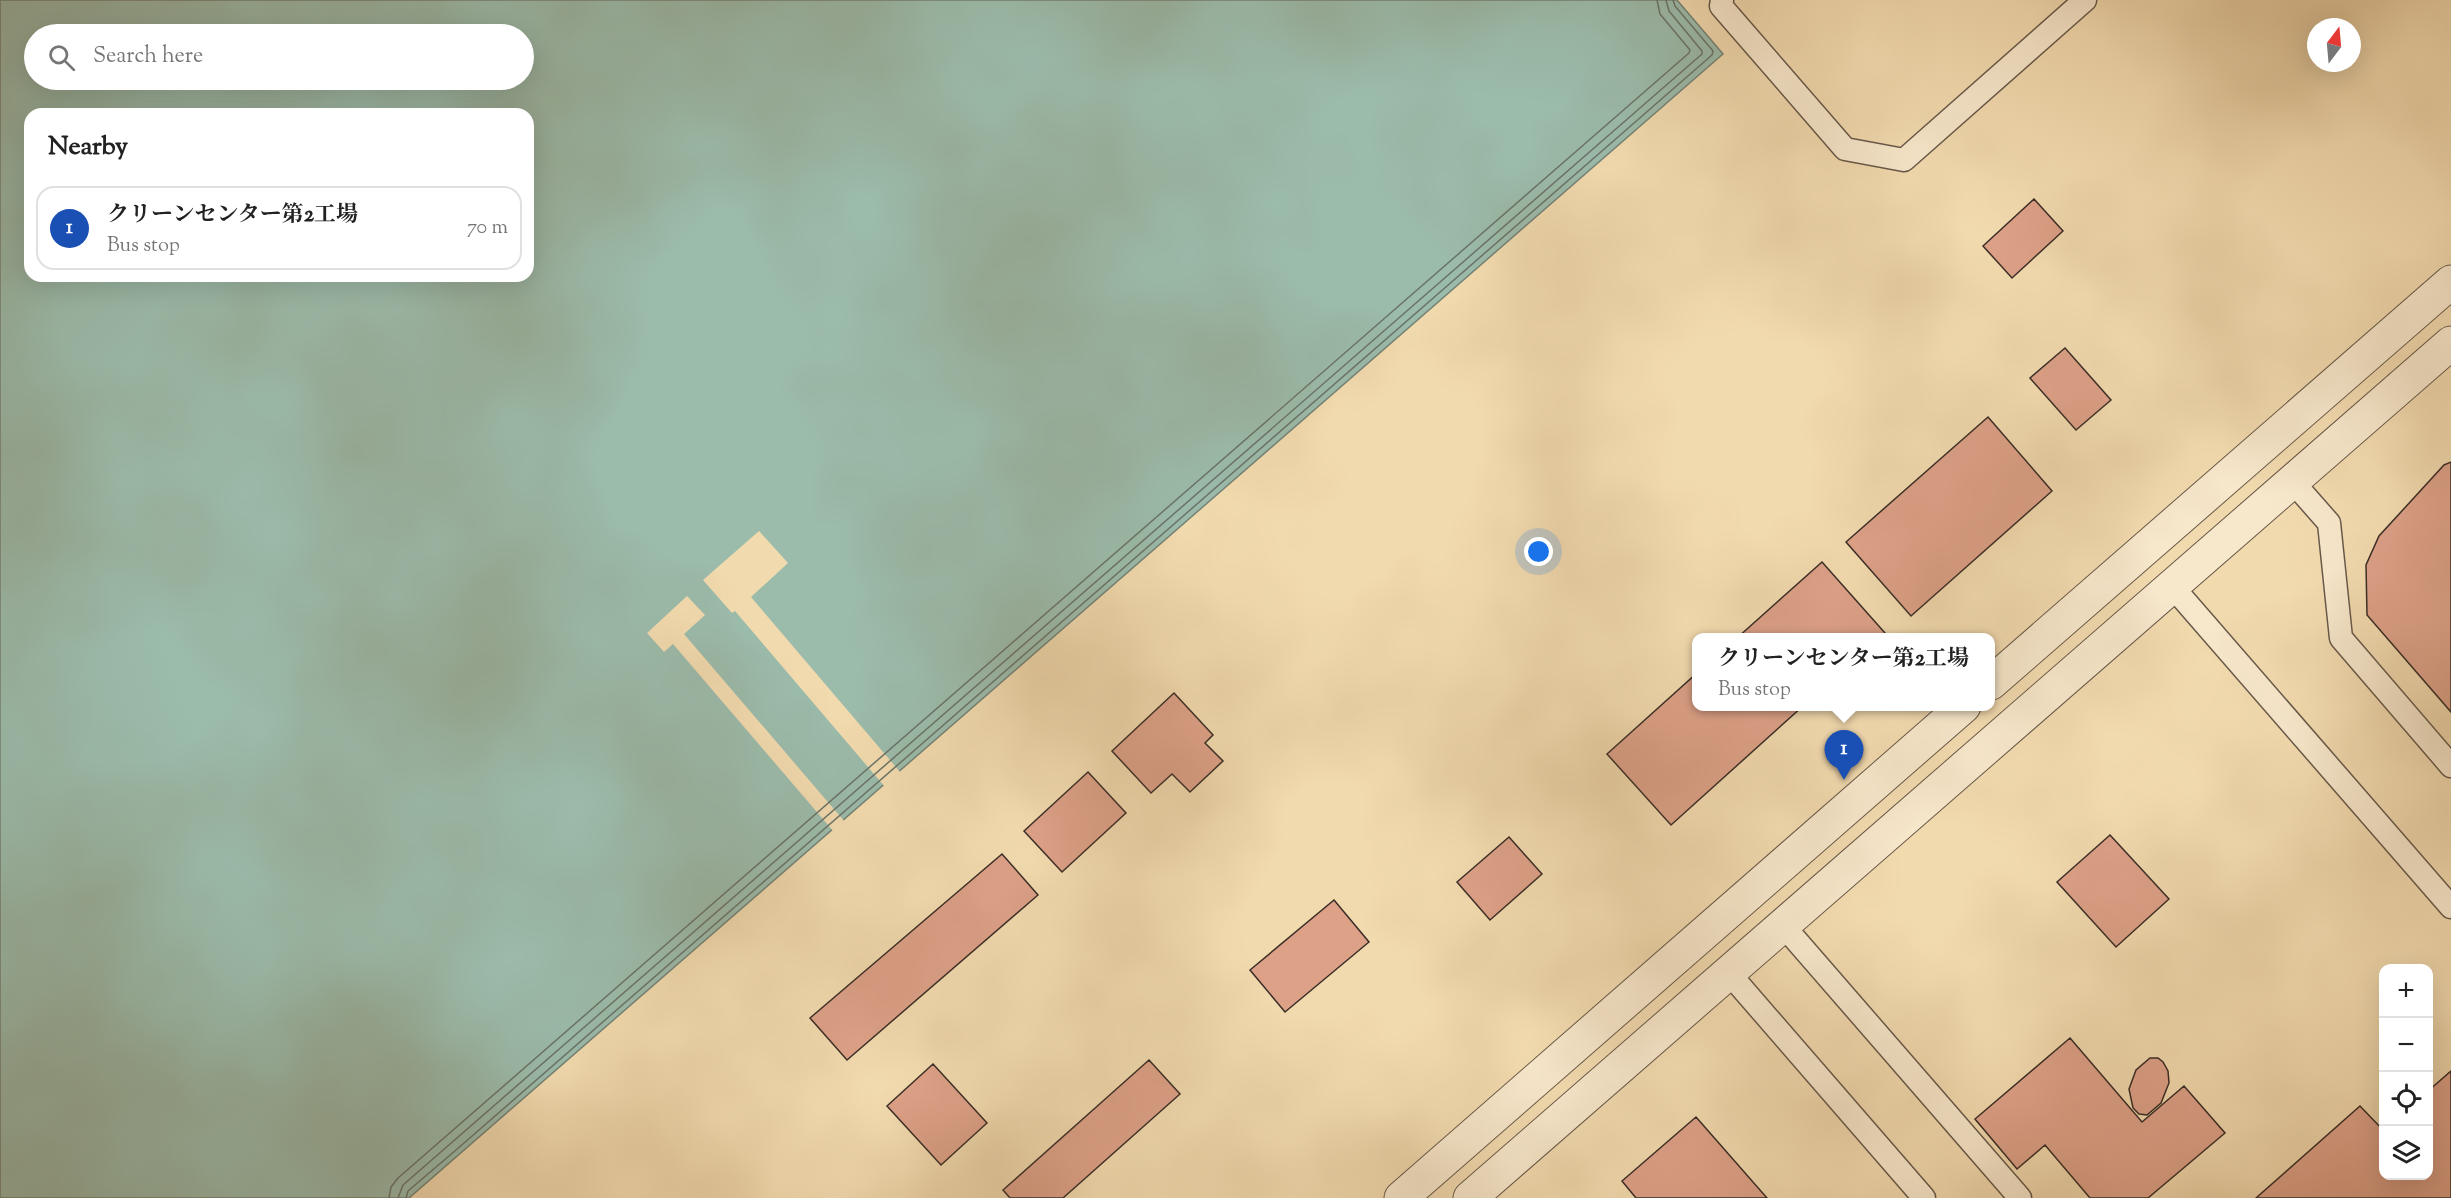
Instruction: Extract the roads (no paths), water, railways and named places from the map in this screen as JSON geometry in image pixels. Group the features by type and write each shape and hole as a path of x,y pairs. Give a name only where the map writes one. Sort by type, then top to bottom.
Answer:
{"street":[{"path":"1995,680 2451,282"},
{"path":"1470,1198 2451,343"},
{"path":"1401,1198 1958,711"}],"lane":[{"path":"1722,0 1721,6 1845,149 1904,160 2085,0"},
{"path":"2293,482 2329,523 2341,639 2451,766"},
{"path":"2172,586 2451,907"},
{"path":"1782,924 2020,1198"},
{"path":"1728,972 1924,1198"}],"water":[{"path":"0,0 1677,0 1723,54 409,1198 0,1198"}],"place":[{"name":"クリーンセンター第2工場","path":"1844,780"}]}
